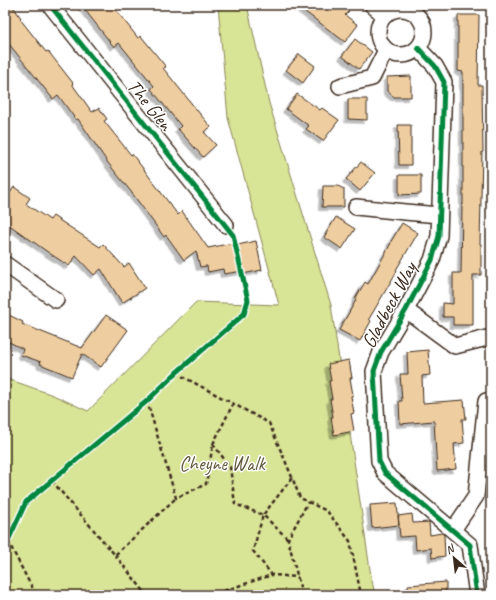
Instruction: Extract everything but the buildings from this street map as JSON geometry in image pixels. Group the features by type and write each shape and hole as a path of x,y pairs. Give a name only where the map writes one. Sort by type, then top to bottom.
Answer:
{"street":[{"name":"The Glen","path":"50,5 226,225"},
{"path":"372,5 384,16"},
{"path":"404,9 411,11 419,17 423,24 424,33 418,48 411,53 403,55 395,54 386,50 381,43 378,34 379,26 384,16 391,11 404,9"},
{"name":"Gladbeck Way","path":"418,48 435,66 444,82 439,236 432,260 406,310 381,352 374,371 379,461 386,473 470,545 477,595"},
{"path":"340,86 372,78 386,50"},
{"path":"356,207 439,215"},
{"path":"5,264 56,300"},
{"name":"Gladbeck Way","path":"406,310 455,346 487,338"},
{"path":"453,530 476,496 486,401"}],"path":[{"path":"171,378 182,368"},
{"path":"176,373 269,423 300,498 327,511 350,542 361,595"},
{"path":"142,406 152,397"},
{"path":"148,401 176,498"},
{"path":"115,555 176,498 206,484 213,444 233,404"},
{"path":"213,444 230,467 235,504 264,515 288,539 302,595"},
{"path":"46,485 58,476"},
{"path":"272,575 253,551 264,515 292,477"},
{"path":"52,481 147,595"},
{"path":"288,539 308,502"},
{"path":"5,547 11,534"},
{"path":"8,541 37,595"},
{"path":"211,595 272,575 298,577"}],"green space":[{"name":"Cheyne Walk","path":"218,5 247,5 269,103 331,305 375,595 5,595 5,378 53,395 88,411 196,302 279,305 228,118"}],"cycle path":[{"path":"5,547 26,502 147,401 176,373 244,314 248,300 233,235 50,5"},
{"path":"418,48 435,66 444,82 439,236 432,260 406,310 381,352 374,371 379,461 385,473 470,545 477,595"}]}
